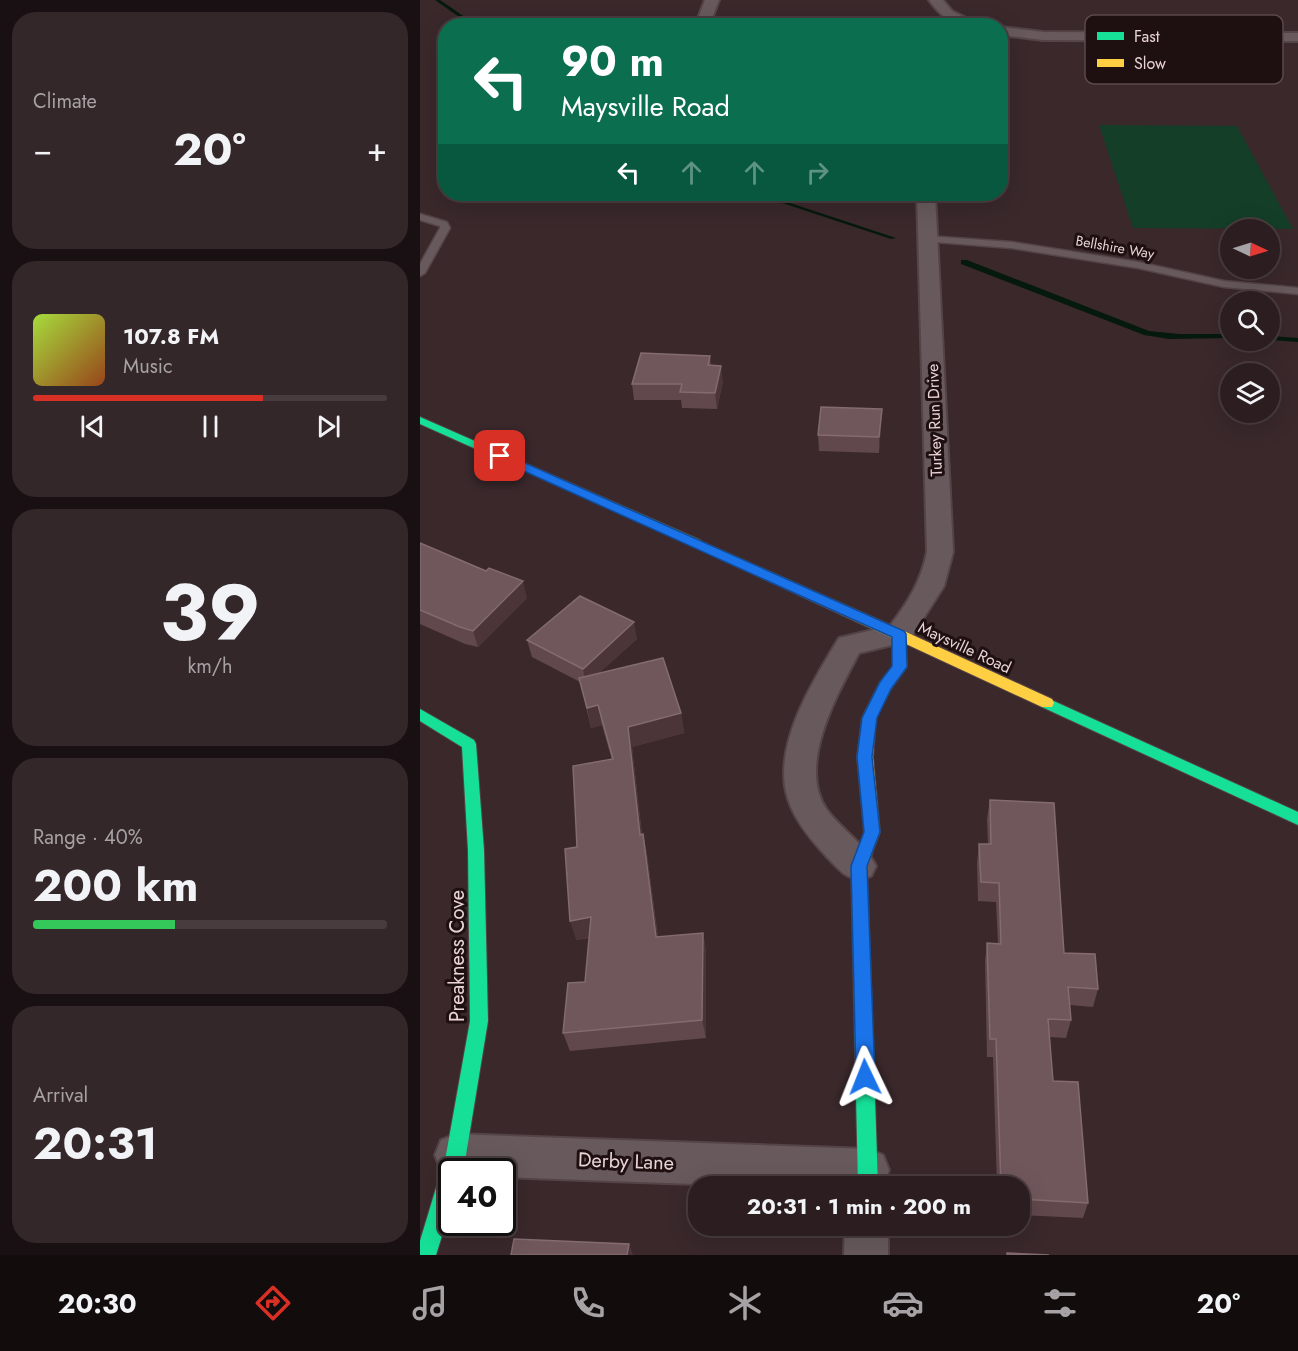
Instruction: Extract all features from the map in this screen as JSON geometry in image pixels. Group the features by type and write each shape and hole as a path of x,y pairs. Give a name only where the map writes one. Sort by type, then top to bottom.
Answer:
{"main road":[{"name":"Maysville Road","path":"420,420 899,634 1298,819"},
{"path":"868,1176 859,866 872,832 865,757 869,718 885,686 900,667 899,634"},
{"name":"Preakness Cove","path":"420,714 469,744 476,850 479,1021 456,1155 426,1255"}],"street":[{"path":"705,18 712,0"},
{"path":"936,0 947,14 956,18"},
{"path":"1008,32 1043,36 1085,36"},
{"path":"1283,37 1298,37"},
{"name":"Turkey Run Drive","path":"899,634 928,593 938,573 940,552 926,201"},
{"path":"859,866 822,828 805,802 801,774 804,741 817,706 849,645 899,634"},
{"name":"Derby Lane","path":"456,1155 832,1176"},
{"path":"866,1255 867,1236"}],"lane":[{"path":"420,217 437,221 444,224 446,228 420,273"},
{"name":"Bellshire Way","path":"927,239 1011,245 1138,265 1224,284 1298,291"}],"green space":[{"path":"1099,125 1237,126 1293,229 1280,229 1280,219 1220,219 1220,229 1133,228"}],"building":[{"path":"641,353 710,356 708,365 721,366 715,393 680,392 682,384 632,384"},
{"path":"821,407 882,409 879,437 818,435"},
{"path":"420,543 486,571 489,568 523,581 473,631 460,627 420,610"},
{"path":"580,596 634,622 583,669 527,640"},
{"path":"663,658 681,713 628,727 640,835 643,834 656,937 703,933 702,1020 563,1033 568,983 585,982 591,917 570,921 565,849 577,847 573,766 613,759 598,705 587,708 579,678"},
{"path":"990,800 1054,803 1064,953 1095,954 1098,989 1068,987 1071,1020 1048,1019 1053,1081 1078,1082 1088,1203 1030,1200 1030,1176 1001,1176 996,1039 990,1039 987,943 1001,944 999,883 981,882 979,844 991,844"},
{"path":"514,1239 629,1244 627,1255 511,1255"},
{"path":"1007,1253 1049,1255 1007,1255"}],"waterway":[{"path":"437,0 464,18"},
{"path":"779,201 893,238"},
{"path":"964,262 1147,333 1169,336 1220,336"},
{"path":"1280,339 1298,340"}],"traffic: fast":[{"path":"420,420 696,543"},
{"path":"1047,703 1298,819"},
{"path":"420,714 469,744 476,850 479,1021 456,1155 426,1255"},
{"path":"864,854 859,866 868,1176"}],"traffic: slow":[{"path":"696,543 1047,703"},
{"path":"864,854 872,832 865,757 869,718 885,686 900,667 899,634"}],"route":[{"path":"500,456 899,634 900,667 885,686 869,718 865,757 872,832 859,866 865,1077"}]}
